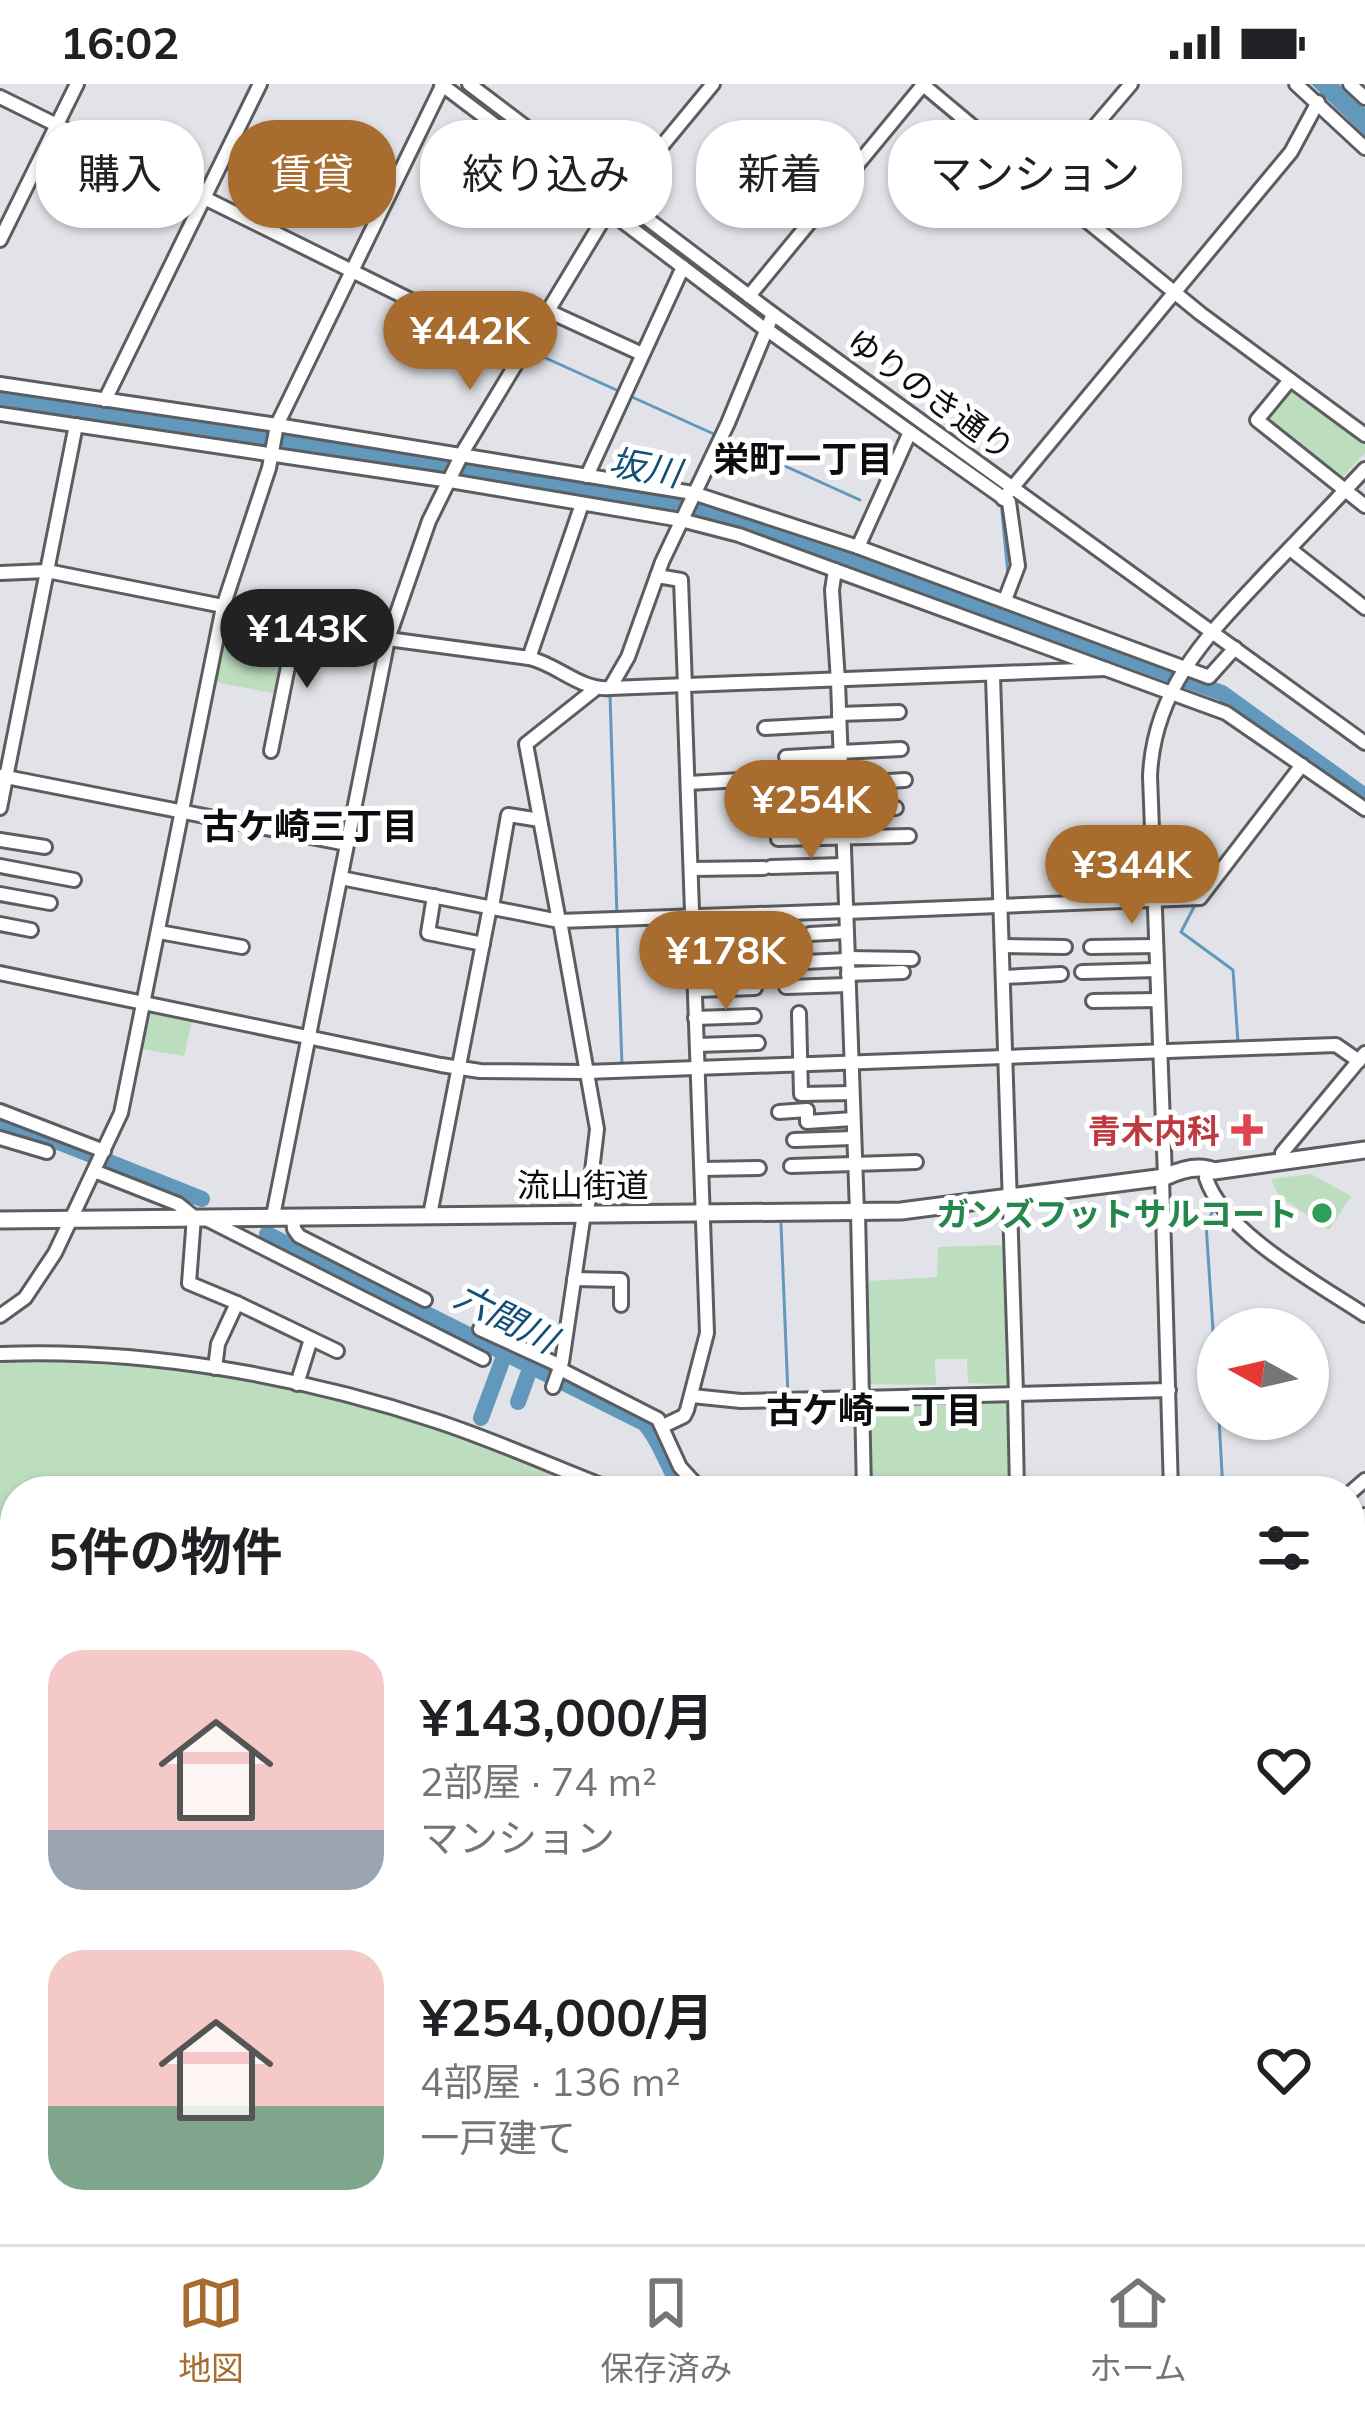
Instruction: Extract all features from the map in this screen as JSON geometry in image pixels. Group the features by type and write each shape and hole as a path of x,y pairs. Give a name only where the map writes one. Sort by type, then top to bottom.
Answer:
{"main road":[{"name":"流山街道","path":"0,1220 857,1212 1164,1178 1176,1181 1365,1150"}],"street":[{"path":"59,120 77,84"},
{"path":"105,400 260,84"},
{"path":"0,1316 26,1298 73,1220 124,1102 223,607 278,424 442,84 490,120"},
{"name":"ゆりのき通り","path":"469,84 518,120"},
{"path":"672,133 713,84"},
{"path":"749,296 922,84 965,120"},
{"path":"1100,120 1131,84"},
{"path":"1296,84 1365,148"},
{"path":"1350,84 1365,98"},
{"path":"0,97 53,120"},
{"path":"1005,600 1018,566 1008,493 1291,152 1318,102"},
{"path":"0,240 36,167"},
{"path":"206,194 524,350"},
{"path":"273,1216 388,639 429,521 461,457 598,228"},
{"path":"632,228 910,432 1008,493"},
{"name":"ゆりのき通り","path":"661,228 1008,493 1365,742"},
{"path":"1095,228 1365,435"},
{"path":"587,476 683,267"},
{"path":"548,311 642,354"},
{"path":"610,688 628,657 657,576 773,314"},
{"path":"1290,380 1256,420 1365,506"},
{"path":"0,384 278,424 692,495 858,547 1209,676 1235,648"},
{"path":"0,414 450,480 682,519 739,535 1226,713 1365,809"},
{"path":"0,808 76,425"},
{"path":"858,547 910,432"},
{"path":"1171,1476 1150,762 1156,730 1182,667 1365,469"},
{"path":"529,658 583,504"},
{"path":"1290,549 1365,608"},
{"path":"835,570 832,590 864,1476"},
{"path":"0,573 47,571 388,639 529,658 549,662 594,690"},
{"path":"657,576 681,580 707,1333 684,1416 663,1426"},
{"path":"271,751 296,622"},
{"path":"554,1388 561,1368 597,1130 526,744 594,690 1108,669"},
{"path":"994,676 1016,1476"},
{"path":"765,728 899,712"},
{"path":"786,757 901,749"},
{"path":"341,878 560,921 1200,898 1302,765"},
{"path":"3,777 347,844"},
{"path":"688,783 759,778"},
{"path":"842,784 905,780"},
{"path":"778,812 896,808"},
{"path":"430,1215 508,815 540,820"},
{"path":"778,839 908,836"},
{"path":"0,840 45,847"},
{"path":"691,869 844,865"},
{"path":"0,866 74,880"},
{"path":"0,894 50,904"},
{"path":"434,896 428,933 483,944"},
{"path":"0,924 31,930"},
{"path":"159,932 242,947"},
{"path":"810,934 846,932"},
{"path":"1003,946 1065,947"},
{"path":"1091,947 1156,946"},
{"path":"786,987 848,969 912,959"},
{"path":"694,967 903,972"},
{"path":"1082,972 1157,970"},
{"path":"0,974 460,1068 586,1072 1336,1045 1362,1057 1282,1153 1283,1162"},
{"path":"1004,977 1061,974"},
{"path":"695,990 755,988"},
{"path":"1094,1001 1158,1000"},
{"path":"800,1012 801,1094 852,1093"},
{"path":"695,1018 754,1016"},
{"path":"697,1045 758,1043"},
{"path":"779,1112 807,1110 807,1122 853,1119"},
{"path":"0,1111 104,1151"},
{"path":"0,1138 47,1152"},
{"path":"794,1140 853,1138"},
{"path":"790,1166 916,1162"},
{"path":"702,1169 759,1168"},
{"path":"94,1172 178,1204 478,1357 498,1338"},
{"path":"1210,1174 1216,1201 1246,1231 1365,1315"},
{"path":"293,1216 299,1236 424,1300"},
{"path":"197,1217 189,1283 337,1351"},
{"path":"574,1279 621,1280 621,1305"},
{"path":"215,1368 218,1344 237,1303"},
{"path":"480,1329 650,1413 663,1426 688,1476"},
{"path":"297,1384 311,1339"},
{"path":"0,1354 91,1356 215,1368 297,1384 441,1422 578,1476"},
{"path":"692,1396 741,1401 1168,1390"}],"green space":[{"path":"1290,388 1365,443 1365,453 1339,481 1263,423"},
{"path":"230,616 289,627 276,694 216,682"},
{"path":"150,1008 193,1017 184,1056 141,1049"},
{"name":"ガンズフットサルコート","path":"1311,1174 1351,1196 1329,1230 1279,1196 1271,1179"},
{"path":"1005,1245 1009,1385 968,1383 967,1359 935,1359 936,1385 869,1384 869,1281 937,1277 938,1247"},
{"path":"0,1359 105,1362 263,1382 439,1426 553,1476 0,1476"},
{"path":"1010,1399 1011,1476 872,1476 871,1401"}],"water":[{"path":"1311,84 1339,84 1365,108 1365,136"}],"waterway":[{"path":"210,194 352,264"},
{"path":"361,268 519,345"},
{"path":"528,350 623,393"},
{"name":"坂川","path":"0,397 669,503 771,531 1222,693 1365,796"},
{"path":"632,397 716,435"},
{"path":"725,439 860,500"},
{"path":"1001,501 1008,574"},
{"path":"610,695 617,915"},
{"path":"1195,905 1181,932 1233,970 1238,1043"},
{"path":"617,925 622,1065"},
{"path":"858,1056 999,1051"},
{"path":"805,1058 843,1056"},
{"path":"703,1061 796,1058"},
{"path":"661,1063 694,1062"},
{"name":"六間川","path":"0,1123 202,1199"},
{"path":"1299,1142 1312,1126"},
{"path":"1212,1308 1206,1224 1213,1211"},
{"path":"781,1224 788,1395"},
{"name":"六間川","path":"267,1234 644,1423 675,1476"},
{"path":"481,1418 504,1356"},
{"path":"518,1402 530,1369"},
{"path":"1220,1440 1222,1476"}],"place":[{"name":"青木内科","path":"1247,1130"},
{"name":"ガンズフットサルコート","path":"1322,1213"}],"district":[{"name":"栄町一丁目","path":"803,458"},
{"name":"古ケ崎三丁目","path":"310,825"},
{"name":"古ケ崎一丁目","path":"874,1409"}]}
